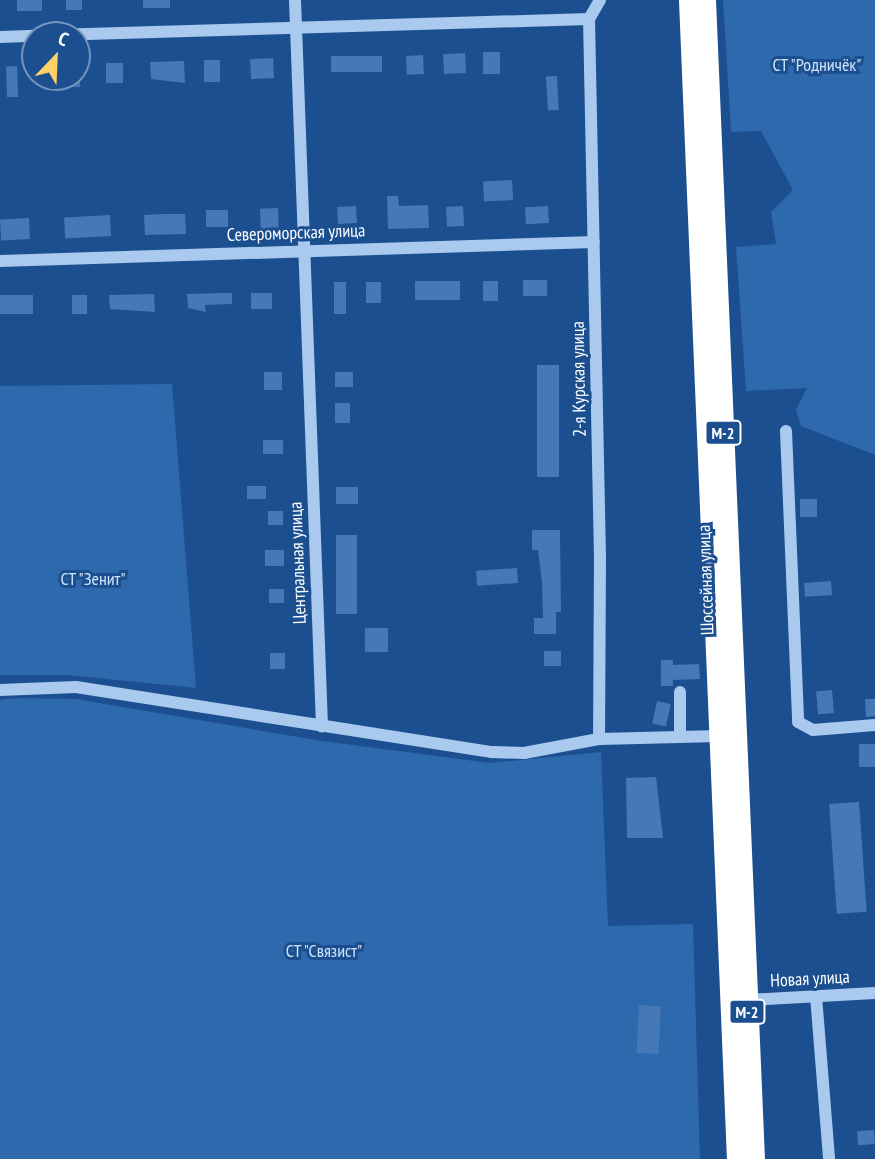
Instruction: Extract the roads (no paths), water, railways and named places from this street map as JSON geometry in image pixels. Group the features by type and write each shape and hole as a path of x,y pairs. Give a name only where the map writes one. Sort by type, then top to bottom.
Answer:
{"highway":[{"name":"Шоссейная улица","path":"689,0 737,1159"},
{"name":"Шоссейная улица","path":"705,0 754,1159"}],"street":[{"name":"Центральная улица","path":"295,0 302,250 322,726"},
{"path":"91,34 589,19 600,0"},
{"name":"2-я Курская улица","path":"589,19 599,740"},
{"path":"0,37 21,36"},
{"name":"Североморская улица","path":"0,261 594,242"},
{"path":"786,431 795,714 798,722 813,730 875,725"},
{"path":"0,690 76,687 492,752 524,752 599,740 719,736"},
{"path":"680,692 680,737"},
{"name":"Новая улица","path":"747,1000 875,993"},
{"path":"816,996 829,1159"}],"park label":[{"name":"СТ \"Родничёк\"","path":"817,65"},
{"name":"СТ \"Зенит\"","path":"93,579"},
{"name":"СТ \"Связист\"","path":"324,951"}]}
